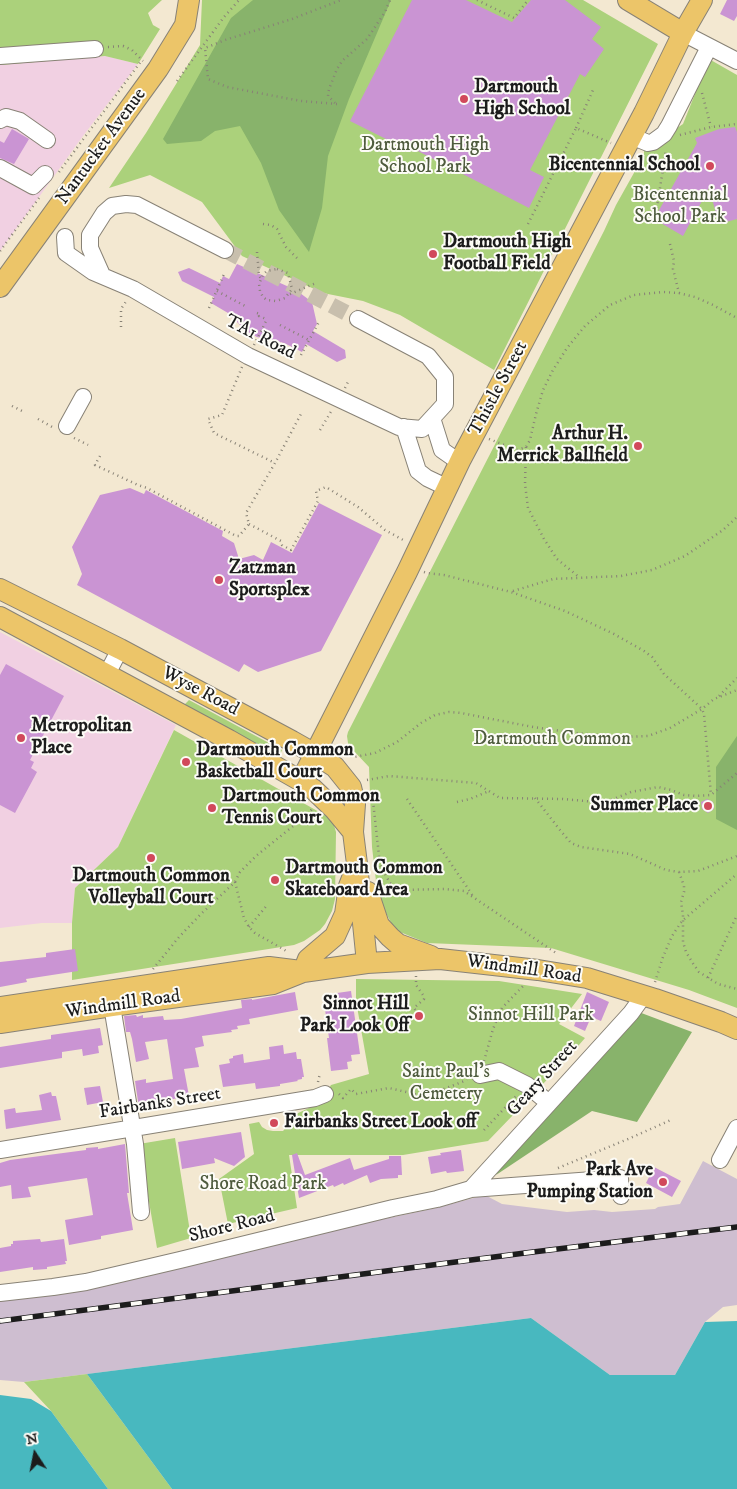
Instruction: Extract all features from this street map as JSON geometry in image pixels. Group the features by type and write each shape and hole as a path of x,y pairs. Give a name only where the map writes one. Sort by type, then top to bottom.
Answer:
{"main road":[{"name":"Nantucket Avenue","path":"0,287 178,39 185,25 190,0"},
{"path":"628,0 684,33"},
{"name":"Thistle Street","path":"301,781 407,572 461,459 702,0"},
{"name":"Wyse Road","path":"0,589 120,649 316,754 335,767 351,787 356,804 353,832 367,963"},
{"name":"Wyse Road","path":"0,617 237,744 313,788 334,808 353,832"},
{"path":"357,864 379,925 398,944 440,959"},
{"path":"306,965 335,936 345,914 349,886 357,864"},
{"name":"Windmill Road","path":"0,1024 111,998 269,967 440,959 538,970 649,989 737,1028"},
{"name":"Windmill Road","path":"0,1007 111,998"}],"street":[{"path":"684,33 737,61"},
{"path":"628,143 653,142 664,134 709,47"},
{"path":"0,56 94,49"},
{"path":"2,117 20,121 47,140"},
{"path":"0,168 33,186 52,172"},
{"path":"102,275 90,248 90,235 104,212 112,206 137,205 225,250"},
{"path":"48,222 66,237 79,237 98,222"},
{"name":"TA1 Road","path":"66,237 66,253 93,272 133,289 248,356 399,427 422,429 432,418"},
{"path":"358,320 428,356 436,364 445,377 445,404 432,418 442,450 452,457 461,459"},
{"path":"64,430 82,397"},
{"path":"404,427 418,471 427,478 448,488"},
{"path":"107,674 120,649"},
{"name":"Geary Street","path":"471,1189 631,1013 649,989"},
{"path":"111,998 135,1144 141,1212"},
{"path":"480,1074 499,1071 527,1085 549,1102"},
{"name":"Fairbanks Street","path":"0,1150 315,1098 325,1094"},
{"path":"720,1160 737,1128"},
{"name":"Shore Road","path":"0,1293 53,1288 86,1282 471,1189 620,1178 622,1196"}],"path":[{"path":"177,81 224,17 239,0"},
{"path":"203,48 292,19 341,0"},
{"path":"203,48 208,79 227,87 301,101 337,104 328,96 337,69 342,61 367,39 385,12 390,0"},
{"path":"477,0 514,18 528,0"},
{"path":"94,49 123,46 132,50 146,63"},
{"path":"52,172 142,60"},
{"path":"690,86 702,92 711,127"},
{"path":"528,224 593,90"},
{"path":"679,135 711,127 737,124"},
{"path":"576,128 628,143"},
{"path":"656,213 666,150"},
{"path":"0,251 40,197"},
{"path":"263,224 271,225 277,229 286,247 297,258"},
{"path":"670,244 674,261 673,269 679,293"},
{"path":"257,252 261,279"},
{"path":"277,269 288,273 292,285 289,294 280,301 267,300 261,294 259,284 263,274 277,269"},
{"path":"209,308 224,272"},
{"path":"289,294 316,283"},
{"path":"217,291 247,307"},
{"path":"580,577 557,559 528,508 525,484 526,447 530,440 543,390 553,370 567,348 585,326 610,305 634,295 663,292 679,293 713,305 737,318"},
{"path":"257,312 260,314 259,316 267,319 222,414 208,419 214,433 275,463"},
{"path":"301,356 318,322"},
{"path":"280,326 309,340"},
{"path":"12,406 24,412"},
{"path":"302,412 246,513 249,524 281,541 282,545 292,550 318,501 316,491 326,486 358,507 385,530 405,541 409,547"},
{"path":"38,419 64,430 88,445"},
{"path":"475,433 517,450 526,447"},
{"path":"100,456 95,465 147,488 236,536 239,536 249,524"},
{"path":"511,592 553,579 621,576 652,570 685,556 723,530 737,517"},
{"path":"423,571 459,578 511,592 565,611 614,634 652,657 664,674 702,709 711,795"},
{"path":"340,751 354,757 375,753 398,742 421,723 435,715 449,712 481,716 533,727 623,737 648,736 670,728 702,709 718,697 737,678"},
{"path":"718,697 737,690"},
{"path":"367,780 389,776 476,782 500,798 606,802 631,792 658,787 684,795 711,795 737,773"},
{"path":"457,802 470,800 489,791"},
{"path":"535,798 571,843 581,847 630,854 666,870 679,872 698,871 737,856"},
{"path":"407,799 474,898"},
{"path":"373,801 380,866 390,883 400,890 444,888 464,891 556,952"},
{"path":"147,976 179,937 235,882 240,872 256,856 308,814 313,807"},
{"path":"679,872 684,886 681,902 683,942 686,952 699,972 724,986 737,989"},
{"path":"649,989 669,943 682,920 737,874"},
{"path":"235,882 244,918 249,927 255,933 306,965"},
{"path":"249,927 268,904"},
{"path":"708,978 737,915"},
{"path":"733,922 737,927"},
{"path":"405,960 416,974 416,985 423,995 424,999 414,1008 420,1016"},
{"path":"325,1094 332,1098 336,1092 343,1098 351,1089 356,1094 388,1088 423,1096 480,1074 502,1008 538,970"},
{"path":"484,1130 527,1085"},
{"path":"550,1171 671,1120"}],"shaded area":[{"path":"106,56 138,64 83,136 0,251 0,65"},
{"path":"0,632 176,725 118,847 75,888 72,923 42,923 0,928"},
{"path":"703,1161 737,1179 737,1305 723,1307 705,1322 675,1375 610,1375 531,1318 24,1382 0,1380 0,1300 436,1208 485,1195 502,1204 567,1212 594,1210 612,1212 655,1209 680,1204"}],"green space":[{"path":"0,0 162,0 148,13 153,25 160,29 138,64 105,56 0,65"},
{"name":"Dartmouth High School Park","path":"202,0 583,0 658,44 494,370 400,315 363,301 323,293 242,256 202,202 150,175 109,188 146,133 200,45"},
{"path":"253,0 391,0 349,99 328,156 322,208 309,252 279,210 261,163 240,126 215,131 201,141 167,144 163,139 231,18"},
{"name":"Dartmouth Common","path":"709,59 737,75 737,1008 689,990 551,948 427,943 395,930 378,898 372,847 369,767 352,749 348,743 347,736 616,205 644,155 644,150 683,124"},
{"path":"189,700 282,750 279,757 184,705"},
{"path":"174,730 328,817 333,822 336,832 335,899 332,911 320,930 304,941 294,945 72,980 72,923 75,888 118,847"},
{"path":"737,736 737,830 716,819 716,767"},
{"path":"356,979 499,981 582,994 559,1024 585,1038 488,1141 403,1155 289,1155 297,1208 228,1224 219,1179 254,1154 249,1124 259,1122 267,1130 283,1131 294,1115 311,1107 325,1094 331,1085 369,1074 356,1001"},
{"path":"636,1011 692,1032 637,1122 592,1111 496,1175 506,1161"},
{"path":"175,1138 191,1238 157,1248 139,1144"},
{"path":"87,1374 172,1489 108,1489 51,1411 24,1382"}],"water":[{"path":"531,1318 610,1375 675,1375 705,1322 737,1321 737,1489 172,1489 87,1374"},
{"path":"0,1395 31,1399 51,1411 108,1489 0,1489"}],"building":[{"name":"Dartmouth High School","path":"412,0 466,0 512,22 531,0 565,0 601,27 592,39 604,49 585,77 580,74 530,170 544,177 529,208 408,146 406,149 350,121"},
{"path":"727,0 737,0 737,16 734,21 720,14"},
{"name":"Bicentennial School","path":"735,127 737,132 737,219 719,224 709,188 683,236 654,219 697,143 695,138 719,129"},
{"path":"12,129 29,139 14,164 0,158 0,141 4,143"},
{"path":"237,264 296,290 312,302 317,324 313,331 345,350 346,358 337,362 306,344 302,352 284,343 257,337 246,331 228,313 211,303 214,297 182,281 178,272 189,268 220,283 223,276 229,279"},
{"name":"Zatzman Sportsplex","path":"130,488 144,494 146,490 223,531 222,536 234,543 239,559 254,555 263,560 271,542 292,553 319,503 382,535 321,651 258,672 244,664 239,672 77,585 82,574 72,547 100,495"},
{"name":"Metropolitan Place","path":"6,664 64,696 30,760 34,762 31,768 37,772 15,813 0,805 0,675"},
{"name":"Summer Place","path":"707,799 713,802 714,809 708,813 702,809 701,802"},
{"path":"75,949 78,971 26,979 27,982 0,987 0,962 46,957 46,953"},
{"path":"351,991 360,1054 351,1055 352,1061 347,1062 348,1069 331,1071 323,995"},
{"path":"295,992 298,1010 249,1019 250,1024 237,1026 238,1029 231,1030 232,1032 202,1036 204,1046 195,1048 199,1067 184,1069 189,1096 139,1108 135,1081 146,1079 146,1083 173,1079 167,1039 145,1042 149,1059 136,1062 130,1032 126,1032 124,1016 136,1015 137,1017 143,1015 143,1018 163,1016 164,1020 181,1019 242,1008 241,1000 252,1000"},
{"path":"587,992 609,1002 601,1021 591,1017 585,1031 574,1026"},
{"path":"100,1028 103,1045 98,1046 99,1053 83,1056 82,1049 62,1052 62,1058 0,1068 0,1047 51,1039 51,1035"},
{"path":"283,1045 284,1054 296,1052 297,1059 301,1059 304,1077 302,1079 280,1084 280,1086 256,1089 255,1083 223,1087 219,1065 230,1063 229,1059 233,1058 233,1056 243,1054 244,1063 270,1059 269,1047"},
{"path":"100,1086 103,1102 87,1105 84,1088"},
{"path":"51,1092 52,1096 56,1096 61,1120 6,1129 4,1110 15,1108 16,1113 42,1110 39,1095"},
{"path":"241,1132 245,1157 234,1166 214,1158 215,1163 182,1169 178,1142"},
{"path":"125,1144 129,1193 127,1193 133,1230 69,1245 65,1220 93,1215 87,1178 28,1187 31,1197 12,1199 11,1185 0,1187 0,1163 86,1150 86,1148 98,1147 98,1149"},
{"path":"461,1150 464,1171 447,1173 446,1171 431,1174 428,1157"},
{"path":"297,1153 305,1175 350,1158 354,1170 389,1159 389,1156 401,1156 402,1175 398,1175 398,1178 381,1179 370,1183 367,1175 344,1185 343,1183 334,1187 333,1185 299,1198 292,1155"},
{"name":"Park Ave Pumping Station","path":"654,1167 681,1181 672,1197 646,1183"},
{"path":"40,1239 41,1242 64,1239 66,1264 47,1267 47,1269 33,1270 33,1267 0,1272 0,1248 11,1246 13,1241"}],"tunnel":[{"path":"225,250 358,319"}],"railway":[{"path":"0,1321 737,1227"}],"place":[{"name":"Dartmouth High School","path":"464,99"},
{"name":"Bicentennial School","path":"710,166"},
{"name":"Dartmouth High Football Field","path":"433,254"},
{"name":"Arthur H. Merrick Ballfield","path":"638,446"},
{"name":"Zatzman Sportsplex","path":"219,580"},
{"name":"Metropolitan Place","path":"21,738"},
{"name":"Dartmouth Common Basketball Court","path":"186,762"},
{"name":"Summer Place","path":"708,806"},
{"name":"Dartmouth Common Tennis Court","path":"212,808"},
{"name":"Dartmouth Common Volleyball Court","path":"151,858"},
{"name":"Dartmouth Common Skateboard Area","path":"275,880"},
{"name":"Sinnot Hill Park Look Off","path":"419,1016"},
{"name":"Fairbanks Street Look off","path":"274,1123"},
{"name":"Park Ave Pumping Station","path":"663,1182"}],"park label":[{"name":"Bicentennial School Park","path":"680,207"},
{"name":"Sinnot Hill Park","path":"531,1016"},
{"name":"Saint Paul's Cemetery","path":"446,1084"},
{"name":"Shore Road Park","path":"263,1185"}]}
